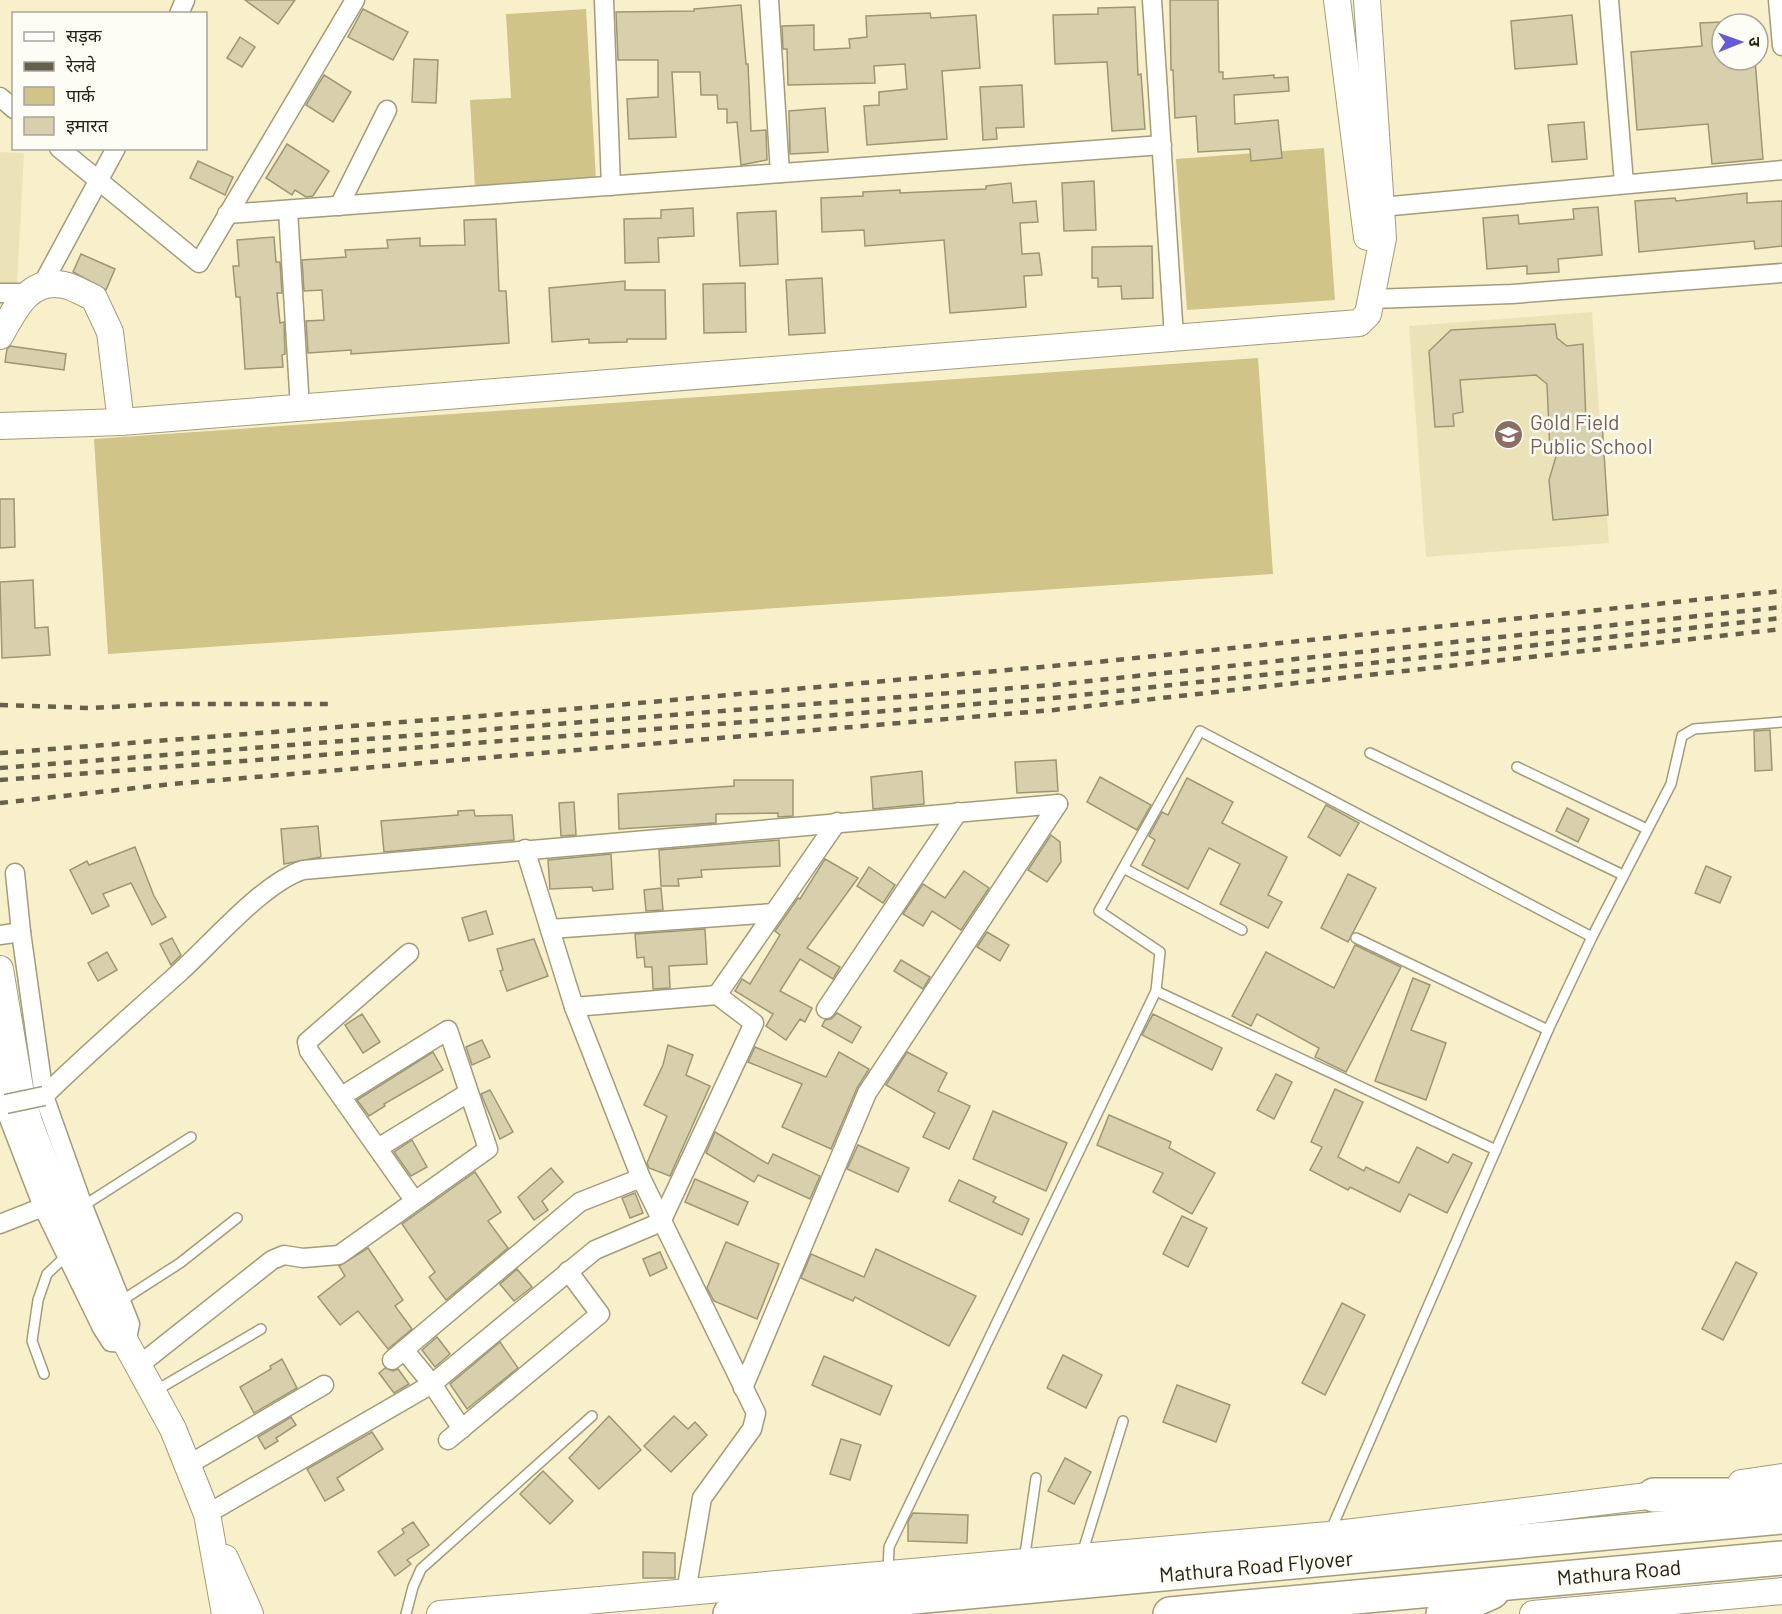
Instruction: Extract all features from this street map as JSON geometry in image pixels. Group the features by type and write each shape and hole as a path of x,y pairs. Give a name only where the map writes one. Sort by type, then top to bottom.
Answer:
{"highway":[{"path":"1654,1495 1782,1495"},
{"name":"Mathura Road Flyover","path":"730,1614 1274,1566 1782,1517"},
{"path":"1725,1563 1782,1558"},
{"path":"1725,1563 1782,1569"},
{"name":"Mathura Road","path":"1512,1582 1725,1563"},
{"path":"1443,1614 1512,1582"},
{"name":"Mathura Road Flyover","path":"1170,1614 1512,1582"}],"street":[{"path":"61,150 199,263 355,0"},
{"path":"604,0 611,186"},
{"path":"769,0 780,173"},
{"path":"1152,0 1174,337"},
{"path":"1337,0 1373,206"},
{"path":"0,426 121,422 1359,323 1368,314 1377,261 1368,247 1373,206 1367,0"},
{"path":"1609,0 1624,183"},
{"path":"1778,0 1782,46"},
{"path":"0,97 12,107"},
{"path":"339,206 387,110"},
{"path":"227,214 1162,145"},
{"path":"0,336 34,289 99,183 115,150"},
{"path":"1373,206 1782,170"},
{"path":"288,210 300,408"},
{"path":"1372,299 1512,294 1782,273"},
{"path":"0,294 64,285 94,298 104,315 110,332 121,422"},
{"path":"6,1104 44,1096 100,1041 178,973 267,890 289,874 303,870 1059,804 867,1093 743,1388"},
{"path":"826,1009 958,812"},
{"path":"717,995 837,822"},
{"path":"525,849 574,1007 641,1178 756,1413 752,1429 702,1498 686,1592"},
{"path":"15,873 44,1096 83,1206 130,1324 126,1343"},
{"path":"550,929 774,913"},
{"path":"0,935 21,932"},
{"path":"409,953 308,1042 309,1051 414,1200"},
{"path":"0,969 20,1088 29,1122 47,1169 126,1343 173,1429 250,1614"},
{"path":"209,1519 432,1384 595,1250 661,1222 754,1023 717,995 574,1007"},
{"path":"138,1366 272,1260 284,1255 303,1258 339,1255 488,1149 448,1030 342,1096"},
{"path":"0,1056 6,1104 6,1126 87,1303 111,1342 126,1343"},
{"path":"378,1148 468,1092"},
{"path":"568,1271 600,1314 455,1434 432,1384 398,1356 580,1202 641,1178"},
{"path":"0,1224 43,1207"},
{"path":"188,1465 324,1385"},
{"path":"440,1614 1329,1534 1654,1495 1782,1477"},
{"path":"209,1519 225,1614"},
{"path":"1533,1614 1782,1591"}],"lane":[{"path":"1329,1534 1548,1030 1623,875 1671,784 1682,736 1694,729 1782,722"},
{"path":"888,1575 889,1547 1156,992 1160,951 1100,911 1200,731 1592,937"},
{"path":"1370,753 1623,875"},
{"path":"1517,768 1647,829"},
{"path":"1125,869 1242,930"},
{"path":"1356,938 1548,1030"},
{"path":"1156,992 1496,1150"},
{"path":"83,1206 191,1137"},
{"path":"121,1301 180,1263 237,1218"},
{"path":"44,1374 32,1341 38,1300 46,1274 66,1256"},
{"path":"153,1393 261,1329"},
{"path":"406,1614 421,1569 592,1416"},
{"path":"1081,1557 1123,1421"},
{"path":"1023,1562 1036,1478"}],"shaded area":[{"path":"0,152 24,153 16,304 0,329"},
{"name":"Gold Field Public School","path":"1592,312 1609,543 1426,557 1409,326"}],"green space":[{"path":"586,9 596,180 475,187 470,100 511,98 506,14"},
{"path":"1324,148 1335,300 1187,310 1176,159"},
{"path":"1258,358 1273,574 108,654 94,439"}],"building":[{"path":"245,0 295,0 278,24"},
{"path":"1170,0 1218,0 1219,72 1223,72 1223,79 1274,75 1274,78 1288,77 1289,91 1234,95 1235,124 1278,120 1282,158 1251,161 1250,149 1198,152 1196,116 1175,118 1173,70 1171,70"},
{"path":"741,5 746,64 748,64 751,131 766,130 767,160 741,165 737,122 727,123 727,109 718,109 717,95 701,95 700,72 672,72 676,137 629,139 627,99 658,97 658,60 618,60 616,12 694,11 694,9"},
{"path":"1135,7 1138,75 1141,74 1145,129 1112,131 1107,62 1055,64 1053,15 1098,14 1098,8"},
{"path":"363,9 408,32 393,60 348,37"},
{"path":"930,13 931,18 976,15 980,68 942,71 947,139 867,145 864,106 879,105 879,92 907,89 905,64 874,66 875,83 788,85 787,49 783,49 782,26 814,25 814,50 850,48 849,39 867,37 866,16"},
{"path":"1572,15 1577,64 1515,69 1511,21"},
{"path":"1700,23 1710,23 1710,72 1756,72 1763,159 1712,164 1708,124 1637,130 1631,52 1702,46"},
{"path":"240,37 255,47 242,67 227,58"},
{"path":"414,59 438,60 436,103 412,102"},
{"path":"324,75 351,92 333,122 306,105"},
{"path":"1022,85 1024,127 996,128 997,139 983,140 980,87"},
{"path":"825,108 828,152 790,154 789,111"},
{"path":"1584,122 1587,159 1552,162 1548,125"},
{"path":"287,144 329,171 313,196 306,197 295,190 292,195 266,178"},
{"path":"198,161 233,177 225,195 190,178"},
{"path":"1094,181 1096,230 1064,231 1062,183"},
{"path":"1011,183 1013,203 1036,201 1038,222 1020,223 1022,254 1039,253 1042,275 1024,276 1026,307 950,313 944,240 865,246 864,230 822,232 821,198 863,196 863,192 900,190 900,193 986,189 986,186"},
{"path":"1747,193 1747,203 1782,201 1782,246 1755,249 1754,241 1639,252 1635,201 1675,198 1676,201"},
{"path":"1598,207 1602,255 1558,259 1559,272 1527,274 1527,266 1487,269 1483,218 1518,215 1519,224 1574,219 1573,209"},
{"path":"693,208 694,236 658,238 659,262 625,263 624,219 661,218 661,210"},
{"path":"776,211 778,264 740,266 737,213"},
{"path":"496,219 499,291 506,291 509,343 351,354 351,350 308,353 306,321 324,320 322,290 304,291 302,260 346,257 345,250 388,248 387,240 420,238 420,246 465,245 464,220"},
{"path":"274,237 276,262 280,262 282,293 277,293 280,323 284,322 283,367 245,369 240,297 236,297 233,266 239,266 237,240"},
{"path":"1152,246 1153,298 1122,299 1121,286 1098,287 1098,278 1092,278 1092,247"},
{"path":"81,254 115,269 106,290 73,272"},
{"path":"822,278 825,333 789,335 786,280"},
{"path":"625,281 625,290 665,290 666,339 627,339 627,342 589,343 589,339 552,342 549,288"},
{"path":"745,283 746,332 704,333 703,284"},
{"path":"1555,324 1557,338 1567,346 1583,344 1586,423 1602,422 1608,515 1553,520 1549,480 1557,453 1550,454 1547,384 1536,375 1460,380 1463,412 1453,414 1454,426 1435,427 1429,351 1451,330"},
{"path":"10,346 66,354 64,370 5,362 7,349"},
{"path":"0,499 14,499 15,547 0,548"},
{"path":"33,580 35,628 48,627 50,655 2,658 0,582"},
{"path":"1770,730 1772,770 1755,771 1754,731"},
{"path":"1056,760 1058,791 1017,793 1015,762"},
{"path":"922,771 924,804 873,809 871,777"},
{"path":"1100,777 1151,805 1137,830 1087,802"},
{"path":"1187,778 1233,802 1222,823 1287,857 1268,895 1282,902 1268,928 1220,904 1240,864 1209,848 1188,889 1142,865 1155,840 1149,836 1162,812 1168,815"},
{"path":"734,780 793,780 793,816 778,817 778,813 716,814 716,823 619,829 618,794 734,786"},
{"path":"574,802 576,835 561,836 559,803"},
{"path":"1326,805 1359,823 1340,856 1308,837"},
{"path":"1567,808 1589,819 1578,842 1556,831"},
{"path":"474,810 475,816 512,815 514,840 384,852 381,821 458,815 458,811"},
{"path":"318,826 321,857 284,864 281,829"},
{"path":"1051,835 1060,842 1061,862 1047,882 1028,870"},
{"path":"779,840 780,866 701,870 702,877 678,879 679,886 661,886 659,850"},
{"path":"135,847 154,896 166,917 152,925 131,883 103,894 109,906 92,914 70,870 87,861 89,865"},
{"path":"611,854 613,889 593,891 592,887 550,889 548,860"},
{"path":"825,859 858,878 807,948 840,967 833,979 800,959 780,991 812,1008 805,1022 800,1019 786,1040 766,1026 773,1014 735,991 742,979 750,984 780,935 775,931 798,898 800,899"},
{"path":"1706,866 1731,877 1720,903 1695,893"},
{"path":"869,867 895,885 883,903 857,886"},
{"path":"964,871 989,888 961,930 932,911 923,926 903,914 923,884 945,898"},
{"path":"1348,874 1376,888 1348,942 1321,928"},
{"path":"661,888 663,910 646,911 644,890"},
{"path":"486,911 493,934 469,941 462,918"},
{"path":"705,929 707,964 669,966 670,988 653,989 652,967 645,967 644,957 637,958 635,934"},
{"path":"987,932 1009,945 1000,961 977,947"},
{"path":"172,938 181,955 171,965 160,944"},
{"path":"534,939 548,976 507,991 500,971 503,970 497,949"},
{"path":"1355,945 1401,967 1346,1072 1315,1057 1319,1048 1257,1014 1251,1026 1232,1016 1266,952 1334,988"},
{"path":"107,952 117,970 98,981 88,963"},
{"path":"901,960 930,977 923,989 894,971"},
{"path":"1413,978 1430,985 1411,1030 1446,1043 1426,1100 1375,1081"},
{"path":"837,1013 861,1027 852,1043 822,1026 825,1020 831,1019"},
{"path":"362,1014 380,1042 363,1053 345,1025"},
{"path":"1153,1014 1222,1048 1212,1070 1142,1035"},
{"path":"482,1040 490,1057 472,1065 466,1047"},
{"path":"668,1045 693,1055 686,1075 710,1086 670,1176 649,1168 647,1163 667,1116 644,1105 663,1065"},
{"path":"755,1047 826,1077 839,1052 869,1069 857,1088 831,1149 782,1127 802,1084 748,1062"},
{"path":"433,1052 443,1070 384,1104 385,1106 369,1116 357,1100"},
{"path":"907,1052 947,1073 938,1091 970,1106 949,1149 923,1137 935,1113 886,1085"},
{"path":"1276,1074 1292,1082 1274,1119 1257,1110"},
{"path":"1335,1089 1363,1102 1338,1157 1364,1171 1366,1167 1399,1183 1417,1147 1448,1163 1453,1154 1472,1163 1447,1213 1409,1194 1400,1212 1350,1187 1348,1190 1310,1170 1322,1147 1311,1142"},
{"path":"490,1090 513,1132 500,1139 481,1094"},
{"path":"993,1111 1067,1143 1046,1191 973,1159"},
{"path":"1109,1115 1171,1142 1169,1148 1215,1173 1192,1214 1153,1192 1163,1173 1097,1145"},
{"path":"715,1132 768,1164 773,1154 820,1176 810,1199 758,1175 754,1182 706,1153"},
{"path":"412,1140 427,1167 411,1176 394,1152"},
{"path":"858,1145 909,1168 898,1192 847,1169"},
{"path":"551,1168 563,1182 542,1201 548,1210 534,1220 518,1197"},
{"path":"475,1172 501,1212 488,1221 508,1248 446,1300 429,1277 435,1272 402,1224"},
{"path":"695,1179 748,1202 738,1225 685,1202"},
{"path":"959,1180 996,1197 993,1202 1029,1219 1022,1235 949,1201"},
{"path":"635,1193 643,1213 630,1218 622,1198"},
{"path":"1182,1216 1207,1228 1188,1267 1163,1254"},
{"path":"726,1242 779,1264 757,1319 714,1301 707,1288"},
{"path":"368,1248 403,1300 395,1306 412,1329 388,1349 358,1311 340,1325 318,1297 345,1276 339,1266"},
{"path":"876,1249 976,1296 949,1346 855,1297 853,1301 801,1278 811,1254 864,1277"},
{"path":"660,1252 667,1268 650,1276 643,1259"},
{"path":"1736,1262 1757,1273 1723,1340 1702,1329"},
{"path":"517,1269 532,1287 514,1301 500,1284"},
{"path":"1342,1303 1365,1315 1325,1395 1302,1383"},
{"path":"437,1337 450,1354 435,1367 422,1350"},
{"path":"500,1342 518,1368 467,1409 450,1384"},
{"path":"1063,1355 1102,1375 1086,1408 1047,1388"},
{"path":"824,1356 892,1386 880,1415 812,1385"},
{"path":"282,1359 297,1388 254,1413 240,1387 271,1369 270,1366"},
{"path":"385,1368 393,1371 398,1369 409,1384 394,1393 379,1373"},
{"path":"1177,1385 1230,1405 1216,1442 1163,1422"},
{"path":"609,1416 641,1450 599,1489 569,1458"},
{"path":"674,1416 688,1429 695,1422 707,1435 671,1472 644,1446"},
{"path":"291,1417 296,1425 276,1438 278,1441 265,1449 258,1437"},
{"path":"372,1432 383,1449 337,1478 344,1490 325,1501 307,1469"},
{"path":"841,1439 861,1445 850,1480 830,1474"},
{"path":"1065,1458 1091,1472 1074,1504 1048,1491"},
{"path":"543,1471 573,1501 550,1524 520,1494"},
{"path":"913,1513 968,1515 967,1543 908,1541 908,1522"},
{"path":"413,1522 429,1545 407,1560 411,1564 395,1576 378,1552 404,1533 402,1529"},
{"path":"643,1552 675,1553 675,1578 643,1578"}],"railway":[{"path":"0,753 572,709 1097,662 1782,591"},
{"path":"0,768 1052,685 1782,607"},
{"path":"0,780 1053,698 1782,618"},
{"path":"0,803 172,784 1054,710 1782,629"},
{"path":"0,705 91,708 166,704 328,704"}],"place":[{"name":"Gold Field Public School","path":"1509,435"}]}
